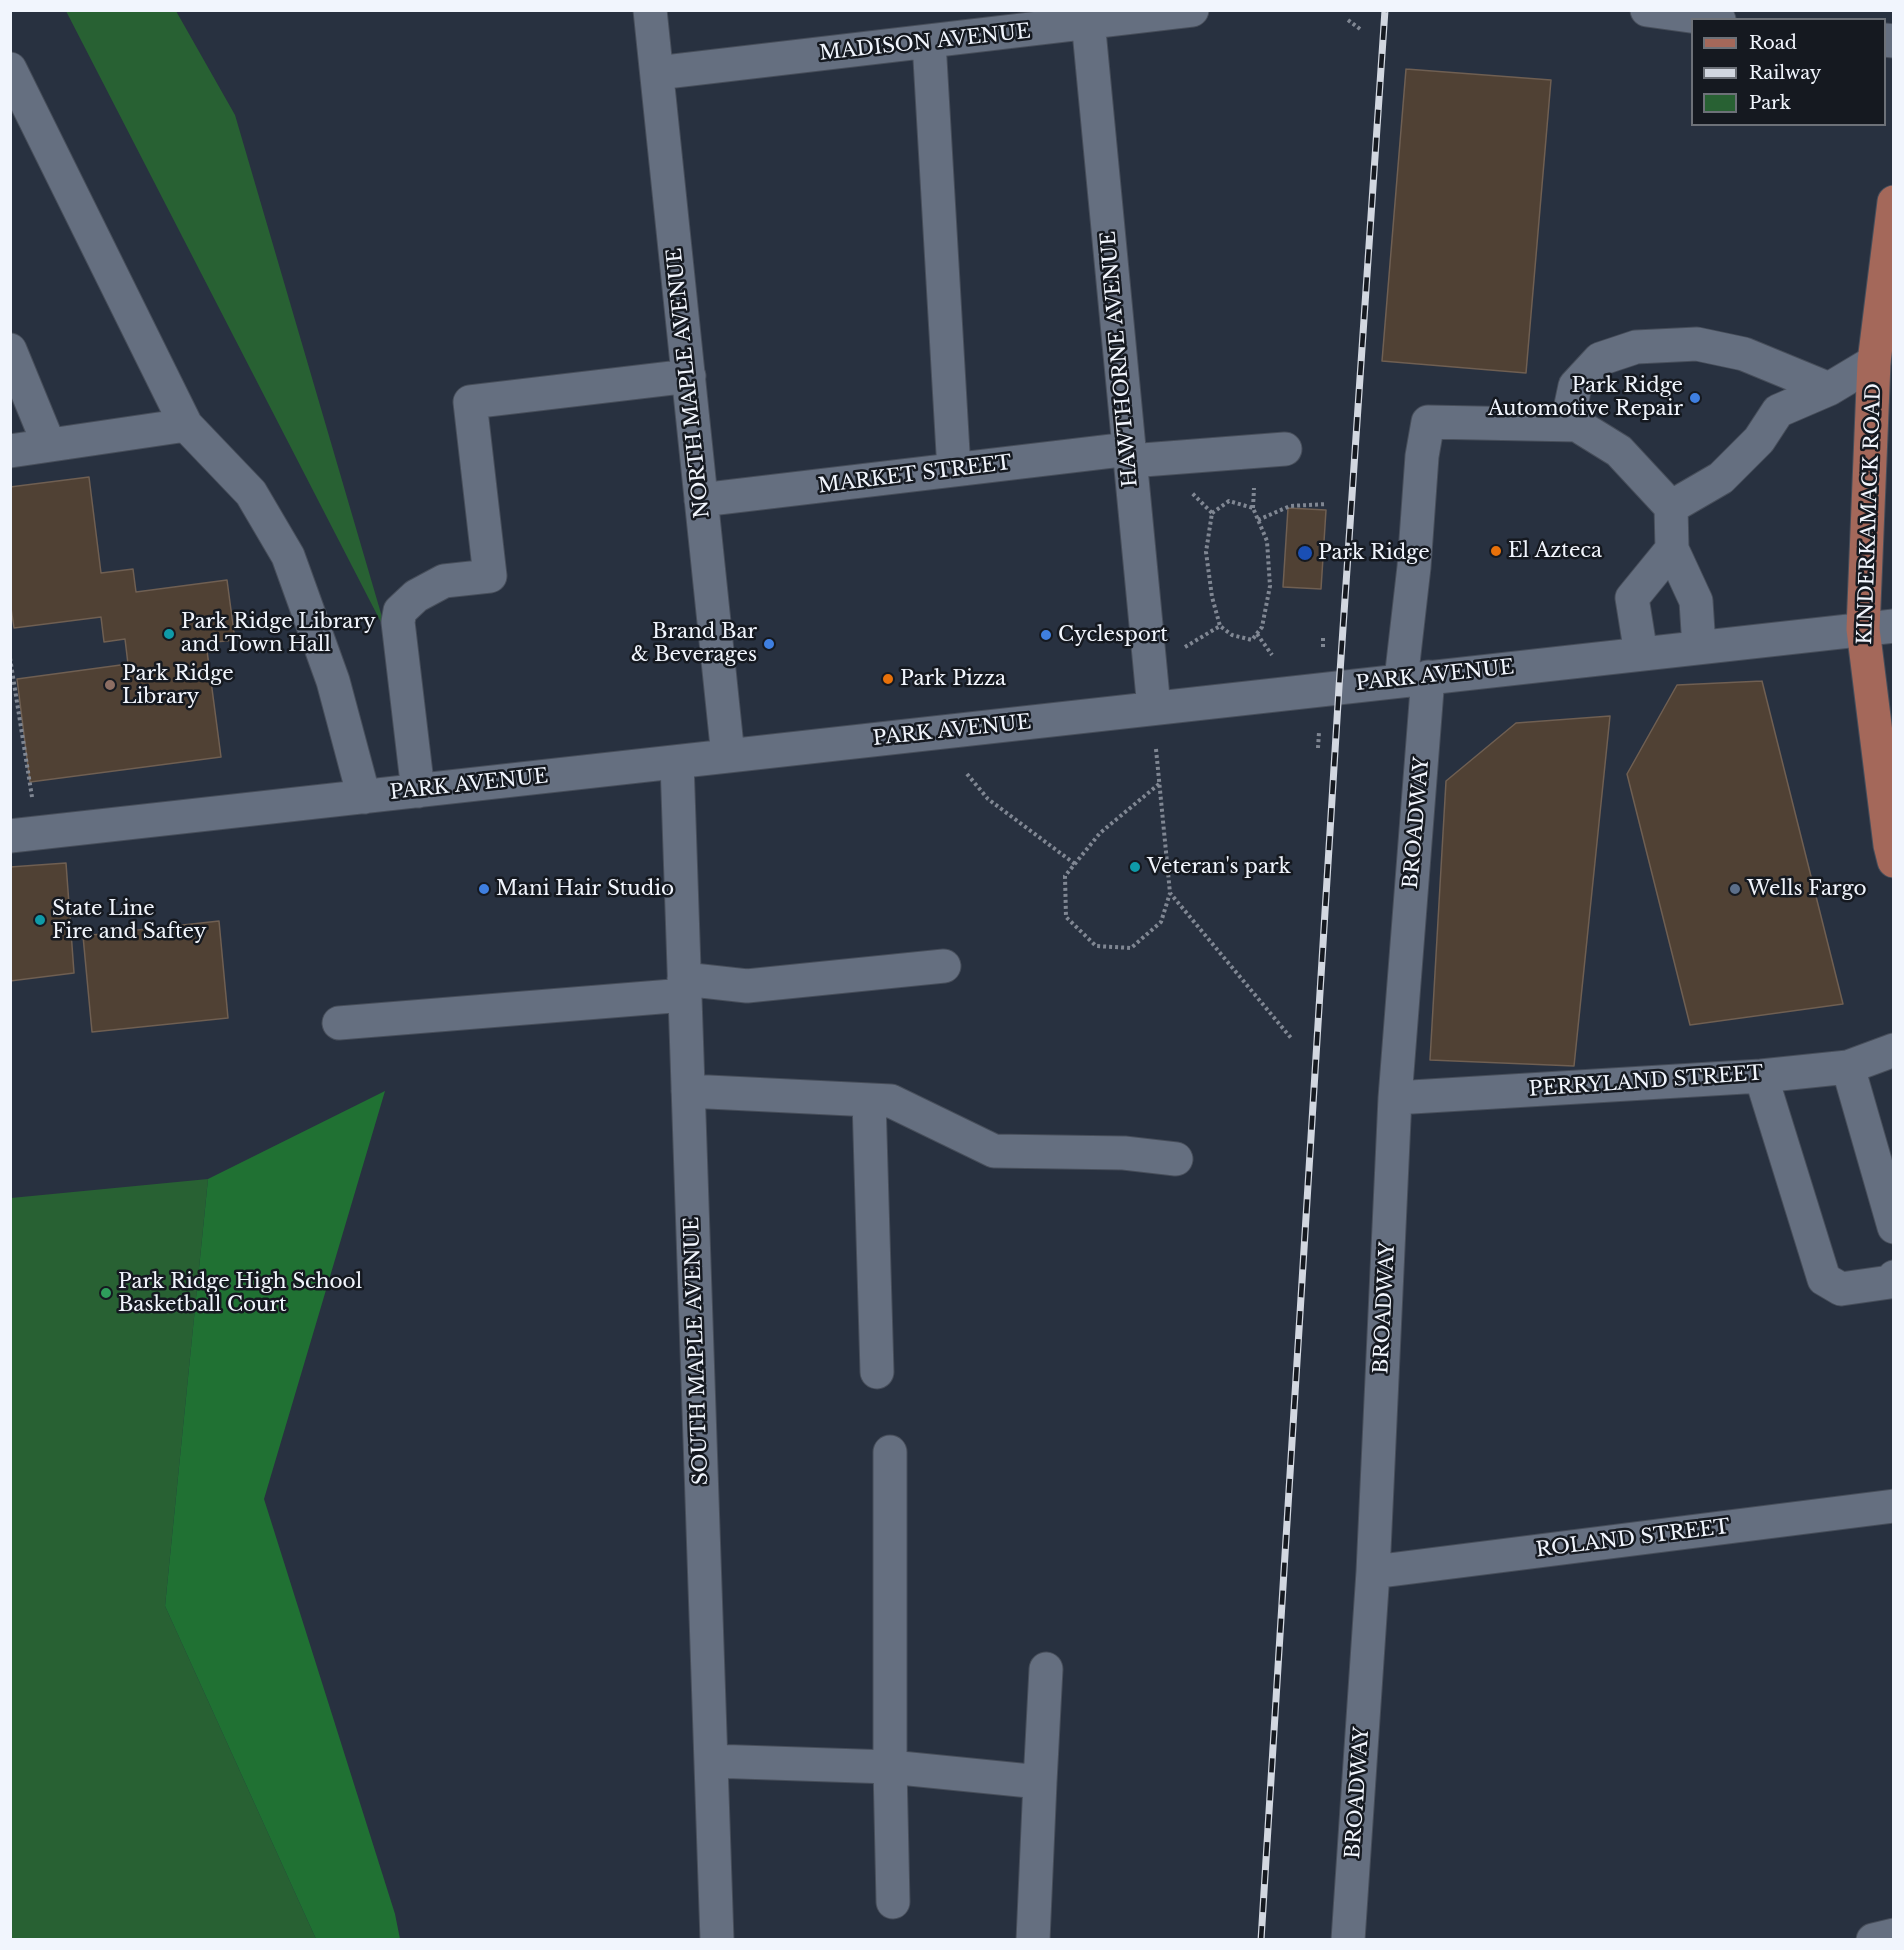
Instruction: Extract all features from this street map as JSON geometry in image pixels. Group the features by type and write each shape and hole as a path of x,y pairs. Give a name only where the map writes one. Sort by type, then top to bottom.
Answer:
{"main road":[{"name":"KINDERKAMACK ROAD","path":"1893,202 1874,362 1878,628 1888,834 1893,861"}],"street":[{"name":"NORTH MAPLE AVENUE","path":"650,10 728,756"},
{"path":"1647,10 1705,18"},
{"name":"MADISON AVENUE","path":"657,73 929,42 1088,17 1187,11"},
{"name":"HAWTHORNE AVENUE","path":"1088,17 1154,708"},
{"path":"929,42 954,470"},
{"path":"10,69 186,425 251,493 288,556 333,681 364,797"},
{"path":"1699,647 1696,601 1672,549 1671,507 1619,451 1577,425 1567,424 1575,386 1600,358 1636,347 1696,344 1744,354 1829,389"},
{"path":"10,350 49,446"},
{"path":"1671,507 1721,478 1759,440 1778,411 1829,389 1874,362"},
{"path":"418,790 398,622 400,611 416,596 444,581 490,576 470,402 688,376"},
{"name":"BROADWAY","path":"1348,1940 1373,1572 1415,679 1414,567 1422,456 1428,422 1567,424"},
{"path":"10,451 186,425"},
{"name":"MARKET STREET","path":"701,500 954,470 1130,455 1285,449"},
{"path":"1641,654 1632,598 1672,549"},
{"name":"PARK AVENUE","path":"24,834 1878,628"},
{"name":"SOUTH MAPLE AVENUE","path":"677,762 717,1940"},
{"path":"339,1023 684,987 747,986 944,966"},
{"name":"PERRYLAND STREET","path":"1395,1098 1761,1076 1848,1067 1893,1050"},
{"path":"1848,1067 1893,1227"},
{"path":"1761,1076 1824,1279 1841,1289 1890,1282 1893,1277"},
{"path":"688,1091 891,1101 994,1151 1124,1153 1176,1159"},
{"path":"868,1100 878,1372"},
{"path":"890,1452 890,1767 893,1902"},
{"name":"ROLAND STREET","path":"1373,1572 1893,1506"},
{"path":"1033,1940 1046,1669"},
{"path":"711,1761 890,1767 1040,1782"},
{"path":"1873,1940 1893,1935"}],"path":[{"path":"1348,20 1360,29"},
{"path":"1253,508 1229,501 1212,513 1206,552 1212,597 1220,626 1232,635 1252,640 1262,627 1270,586 1267,541 1253,508 1254,481"},
{"path":"1187,488 1212,513"},
{"path":"1258,520 1290,506 1327,504"},
{"path":"1182,654 1186,645 1220,626"},
{"path":"1257,634 1272,656"},
{"path":"1323,638 1323,649"},
{"path":"10,658 24,834"},
{"path":"1318,748 1319,732"},
{"path":"1156,749 1170,893 1161,922 1131,948 1096,946 1066,916 1065,876 1100,833 1159,783"},
{"path":"967,774 988,800 1075,864"},
{"path":"1170,893 1291,1038"}],"green space":[{"path":"66,11 176,11 235,115 387,634"},
{"path":"385,1091 264,1499 395,1914 400,1939 316,1939 165,1606 208,1179"},
{"path":"208,1179 165,1606 316,1939 11,1939 11,1198"}],"building":[{"path":"1406,69 1551,80 1526,373 1382,361"},
{"name":"Park Ridge Library and Town Hall","path":"89,477 101,573 133,569 136,592 227,580 235,640 206,643 221,757 30,782 17,679 128,664 125,639 104,642 101,617 14,628 10,601 10,487"},
{"path":"1288,508 1326,510 1321,589 1283,587"},
{"name":"Wells Fargo","path":"1762,681 1843,1004 1690,1025 1627,774 1677,685"},
{"path":"1610,716 1574,1066 1430,1060 1446,781 1516,723"},
{"name":"State Line Fire and Saftey","path":"66,863 74,973 10,981 10,867"},
{"path":"219,921 228,1018 92,1032 83,936"}],"railway":[{"path":"1261,1940 1339,687 1385,10"}],"place":[{"name":"Park Ridge Automotive Repair","path":"1695,398"},
{"name":"El Azteca","path":"1496,551"},
{"name":"Park Ridge","path":"1305,553"},
{"name":"Park Ridge Library and Town Hall","path":"169,634"},
{"name":"Cyclesport","path":"1046,635"},
{"name":"Brand Bar & Beverages","path":"769,644"},
{"name":"Park Pizza","path":"888,679"},
{"name":"Park Ridge Library","path":"110,685"},
{"name":"Veteran's park","path":"1135,867"},
{"name":"Mani Hair Studio","path":"484,889"},
{"name":"Wells Fargo","path":"1735,889"},
{"name":"State Line Fire and Saftey","path":"40,920"},
{"name":"Park Ridge High School Basketball Court","path":"106,1293"}]}
